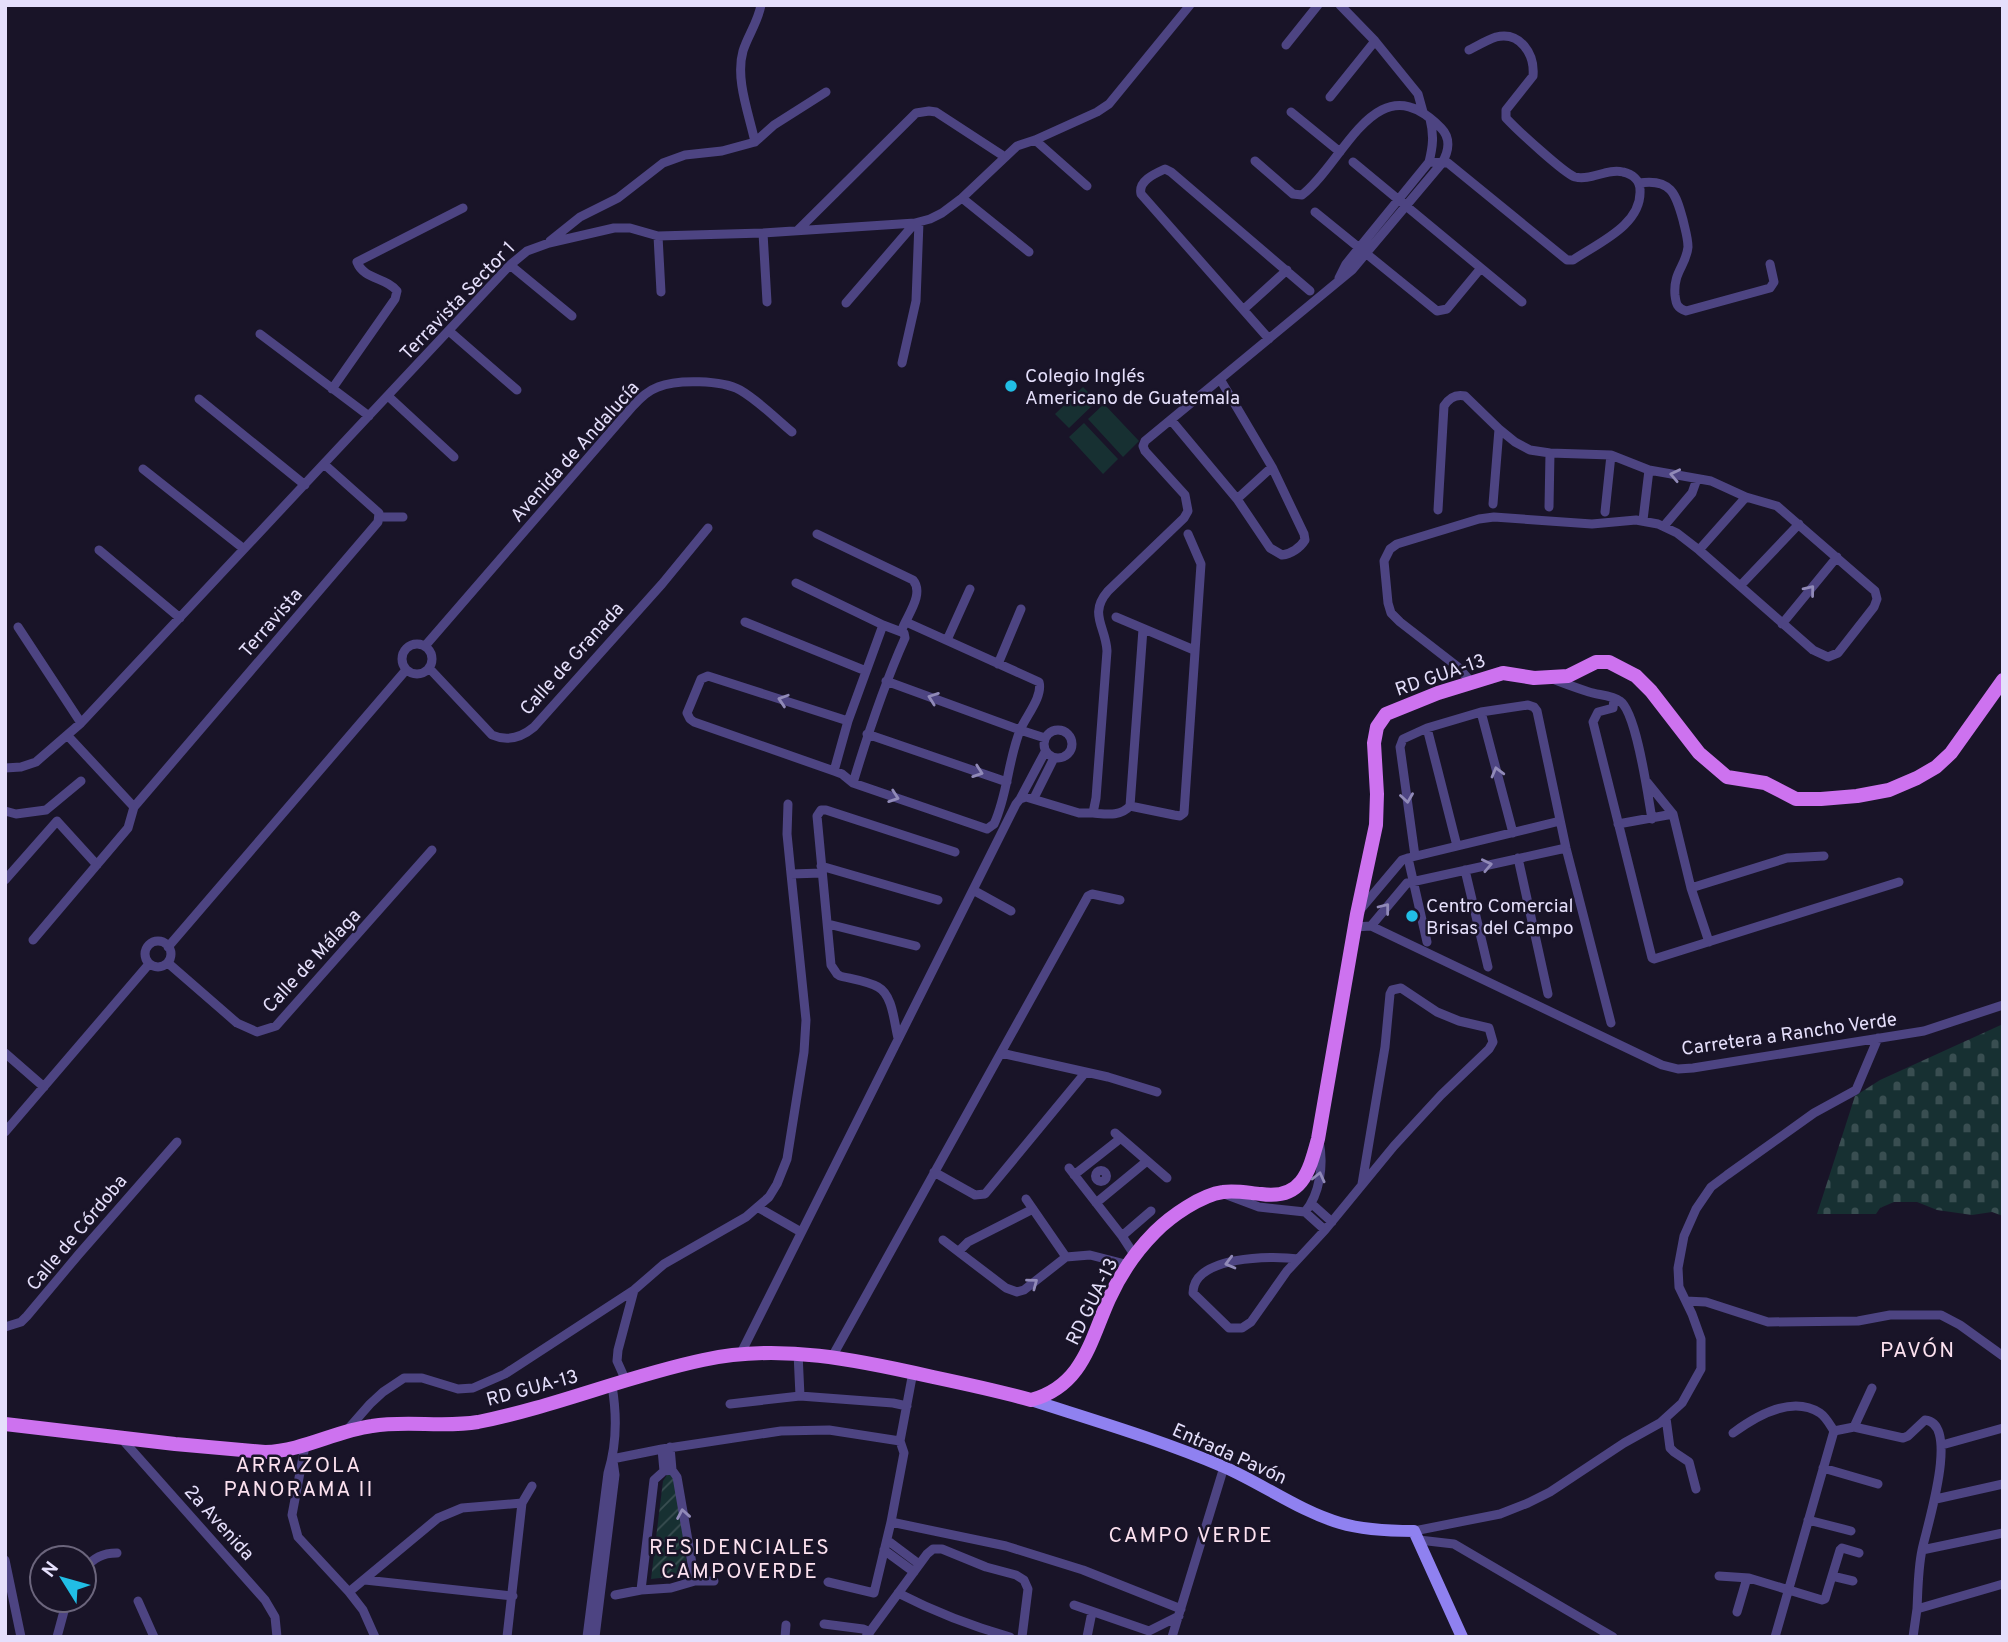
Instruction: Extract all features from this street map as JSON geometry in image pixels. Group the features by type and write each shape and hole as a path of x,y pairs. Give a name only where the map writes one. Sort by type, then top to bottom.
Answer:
{"main road":[{"name":"RD GUA-13","path":"5,1424 265,1452 291,1450 347,1431 386,1424 456,1425 551,1404 704,1359 777,1352 832,1357 913,1372 1031,1400 1042,1397 1056,1390 1078,1368 1089,1350 1116,1286 1156,1231 1185,1208 1220,1192 1284,1194 1293,1190 1310,1170 1376,825 1374,743 1377,727 1386,714 1438,692 1503,673 1549,678 1568,676 1596,662 1609,662 1636,676 1651,691 1699,753 1727,777 1765,783 1796,799 1857,796 1889,790 1936,767 1951,753 2003,680"}],"street":[{"path":"755,142 741,67 743,51 761,5"},
{"name":"Terravista Sector 1","path":"68,736 510,265 527,251 549,243 614,228 630,228 658,236 762,233 917,223 942,213 962,198 1017,146 1097,112 1114,100 1190,5"},
{"path":"1286,45 1318,5"},
{"path":"1340,5 1375,41 1418,94 1434,132 1429,162 1403,203"},
{"path":"1429,162 1448,163 1567,260 1573,260 1626,224 1636,213 1640,202 1639,183 1630,174 1620,171 1585,178 1571,175 1506,118 1506,110 1533,76 1534,69 1528,48 1523,43 1511,37 1500,37 1469,50"},
{"path":"1330,97 1375,41"},
{"path":"549,243 580,217 618,198 663,163 685,155 722,151 755,142 774,125 826,92"},
{"path":"1093,813 1107,652 1106,637 1098,618 1099,606 1108,591 1184,518 1188,511 1185,495 1150,458 1143,446 1145,441 1352,270 1363,250 1442,163 1448,150 1441,128 1427,115 1402,105 1381,109 1364,123 1306,192 1299,196 1290,193 1255,161"},
{"path":"798,230 916,113 936,112 1005,157"},
{"path":"1292,112 1340,152"},
{"path":"1035,140 1087,186"},
{"path":"1353,162 1522,302"},
{"path":"1269,339 1141,194 1142,184 1165,169 1171,172 1310,291"},
{"path":"1639,183 1660,183 1678,200 1688,244 1675,281 1676,303 1681,310 1686,311 1770,288 1773,282 1770,264"},
{"path":"962,198 1029,252"},
{"path":"332,389 395,299 397,291 393,285 364,273 357,262 463,208"},
{"path":"1315,212 1440,312 1447,309 1481,268"},
{"path":"846,303 917,223"},
{"path":"902,363 916,301 917,223"},
{"path":"762,233 766,302"},
{"path":"658,236 661,292"},
{"path":"510,265 572,316"},
{"path":"1244,309 1287,270"},
{"path":"449,331 517,390"},
{"path":"260,334 369,416"},
{"path":"1171,419 1237,499 1270,548 1278,554 1287,555 1299,548 1305,540 1304,534 1272,467 1220,379"},
{"name":"Avenida de Andalucía","path":"425,646 632,407 652,390 683,382 733,387 751,398 792,432"},
{"path":"1438,510 1444,406 1448,400 1459,395 1465,396 1499,429 1530,450 1611,455 1649,470 1711,481 1746,497 1777,506 1875,591 1877,599 1874,607 1838,653 1828,657 1813,649 1699,550 1664,526 1628,519 1592,524 1487,517 1397,544 1390,549 1384,561 1391,612 1462,671 1472,683"},
{"path":"388,396 454,457"},
{"path":"200,399 305,485"},
{"path":"1493,504 1499,429"},
{"path":"1549,507 1550,453"},
{"path":"1605,512 1611,455"},
{"path":"324,464 375,509 379,517 403,517"},
{"path":"1237,499 1272,467"},
{"path":"143,469 244,549"},
{"path":"1643,520 1649,470"},
{"path":"1664,526 1692,493 1697,479"},
{"path":"1699,550 1746,497"},
{"name":"Terravista","path":"33,940 128,828 134,807 378,522 379,517"},
{"path":"1740,586 1799,524"},
{"name":"Calle de Granada","path":"429,668 492,735 507,739 525,735 662,584 708,528"},
{"path":"817,534 917,584 918,592 901,632"},
{"path":"1130,806 1180,816 1184,813 1201,564 1188,534"},
{"path":"99,550 180,618"},
{"path":"1782,624 1837,557"},
{"path":"796,583 904,633 905,638 886,681 853,783"},
{"path":"947,640 971,589"},
{"path":"998,664 1021,609"},
{"path":"1116,617 1194,650"},
{"path":"745,622 866,671"},
{"path":"848,721 708,676 701,679 687,713 694,722 842,774 853,783 987,829 996,821 1020,730 1040,686 1035,680 906,622"},
{"path":"834,771 848,721 883,625"},
{"path":"18,627 81,723"},
{"path":"1020,799 1026,797 1079,813 1116,814 1130,806 1143,629"},
{"path":"415,643 425,646 432,658 429,668 421,674 406,670 401,661 403,651 415,643"},
{"path":"168,947 406,670"},
{"path":"1549,678 1620,700 1633,727 1652,819"},
{"path":"886,681 1045,738"},
{"path":"1615,699 1613,708 1598,712 1593,722 1652,958 1899,882"},
{"path":"1427,942 1410,882 1412,857 1400,747 1405,737 1427,728 1481,712 1528,705 1536,709 1566,848 1611,1023"},
{"path":"1481,712 1513,832"},
{"path":"1427,728 1457,846"},
{"path":"1056,729 1068,733 1072,738 1071,751 1060,758 1050,755 1044,748 1045,738 1056,729"},
{"path":"867,734 1007,782"},
{"path":"5,768 32,764 68,736 134,807"},
{"path":"1034,799 1050,755"},
{"path":"740,1355 1020,799 1050,755"},
{"path":"5,811 16,814 46,810 81,781"},
{"path":"1646,781 1673,814 1691,888 1709,942"},
{"path":"347,1431 376,1398 404,1378 422,1378 458,1389 473,1388 505,1374 634,1290 664,1264 746,1217 769,1197 787,1159 804,1052 806,1010 787,834 788,804"},
{"path":"898,1038 886,996 880,988 840,976 831,965 817,816 821,810 956,852"},
{"path":"1618,824 1673,814"},
{"path":"5,880 57,821 97,865"},
{"path":"1356,920 1402,860 1560,821"},
{"path":"1371,926 1399,890 1410,882 1566,848"},
{"name":"Calle de Málaga","path":"168,963 237,1023 257,1032 276,1026 432,850"},
{"path":"1691,888 1787,858 1824,856"},
{"path":"1518,858 1548,994"},
{"path":"791,874 821,869 938,900"},
{"path":"1394,869 1410,882"},
{"path":"1465,870 1488,967"},
{"path":"973,890 1012,911"},
{"path":"832,1357 1088,897 1092,894 1120,900"},
{"name":"Carretera a Rancho Verde","path":"1356,920 1662,1065 1678,1069 1924,1031 2003,1005"},
{"path":"828,924 916,946"},
{"path":"158,942 168,947 171,956 168,963 157,967 149,964 146,952 150,944 158,942"},
{"path":"5,1132 149,964"},
{"path":"1298,1259 1284,1257 1228,1262 1200,1276 1194,1293 1230,1328 1242,1328 1251,1322 1287,1271 1332,1222 1424,1112 1489,1049 1493,1042 1489,1028 1437,1012 1401,988 1392,990 1384,1058 1362,1184"},
{"path":"1417,1535 1500,1514 1528,1503 1660,1423 1682,1403 1701,1369 1701,1339 1679,1287 1678,1268 1684,1236 1696,1209 1712,1187 1814,1113 1856,1090 1878,1038"},
{"path":"1001,1053 1108,1077 1157,1092"},
{"path":"5,1054 44,1087"},
{"path":"934,1172 975,1195 985,1194 1085,1073"},
{"path":"943,1240 1006,1288 1017,1292 1024,1290 1066,1257 1090,1255 1132,1261 1122,1236 1071,1172 1090,1163 1118,1136 1167,1178"},
{"path":"1305,1212 1312,1204 1320,1173 1322,1155 1318,1139"},
{"name":"Calle de Córdoba","path":"5,1327 21,1322 27,1316 177,1142"},
{"path":"1096,1203 1147,1161"},
{"path":"1090,1163 1100,1177 1114,1188"},
{"path":"1084,1188 1100,1177"},
{"path":"1220,1192 1259,1207 1305,1212 1325,1230"},
{"path":"1026,1199 1066,1257"},
{"path":"1312,1204 1332,1222"},
{"path":"759,1208 801,1233"},
{"path":"959,1251 968,1242 1033,1209"},
{"path":"1122,1236 1151,1211"},
{"path":"587,1637 612,1459 619,1384 618,1350 634,1290"},
{"path":"1686,1301 1706,1303 1768,1322 1858,1321 1891,1315 1941,1315 1960,1325 2003,1356"},
{"path":"799,1353 800,1396"},
{"path":"828,1583 874,1593 904,1453 900,1441 913,1372"},
{"path":"1854,1427 1872,1388"},
{"path":"730,1404 800,1396 907,1406"},
{"name":"Entrada Pavón","path":"1031,1400 1138,1434 1224,1467 1341,1523 1417,1535"},
{"path":"1733,1433 1771,1410 1798,1406 1821,1413 1834,1431"},
{"path":"1666,1418 1670,1448 1689,1462 1696,1489"},
{"path":"1834,1431 1854,1427 1903,1438 1925,1420 1931,1420 1937,1425 1942,1445 1936,1499 1922,1550 1913,1637"},
{"path":"1942,1445 2003,1428"},
{"path":"612,1459 747,1435 812,1429 900,1441"},
{"path":"1774,1637 1834,1431"},
{"name":"2a Avenida","path":"121,1438 265,1600 275,1617 277,1637"},
{"path":"305,1446 292,1515 298,1537 363,1610 375,1637"},
{"path":"666,1448 668,1470"},
{"path":"595,1637 615,1475 612,1459"},
{"path":"1170,1635 1180,1613 1224,1467"},
{"path":"1823,1468 1878,1484"},
{"path":"668,1470 677,1476 695,1581"},
{"path":"641,1590 654,1480 668,1470"},
{"path":"1936,1499 2003,1484"},
{"path":"507,1637 522,1503 532,1486"},
{"path":"349,1592 438,1518 462,1508 522,1503"},
{"path":"1808,1520 1851,1531"},
{"path":"891,1522 1006,1546 1083,1570 1180,1613"},
{"path":"1922,1550 2003,1533"},
{"path":"1417,1535 1462,1637"},
{"path":"1417,1535 1454,1544 1613,1637"},
{"path":"886,1545 916,1568"},
{"path":"1719,1576 1747,1578 1822,1600 1842,1548 1859,1553"},
{"path":"824,1624 863,1629 868,1634 916,1568 933,1549 942,1549 1024,1580 1028,1589 1022,1637"},
{"path":"98,1557 117,1553"},
{"path":"5,1560 21,1637"},
{"path":"1832,1576 1853,1581"},
{"path":"1737,1612 1747,1578"},
{"path":"365,1580 513,1596"},
{"path":"615,1595 671,1588 695,1581 714,1581"},
{"path":"1917,1609 2003,1584"},
{"path":"898,1593 969,1626 1010,1637"},
{"path":"138,1601 154,1637"},
{"path":"1074,1605 1149,1634 1180,1613"},
{"path":"1087,1637 1092,1612"},
{"path":"57,1637 63,1614"},
{"path":"785,1637 786,1625"}],"green space":[{"path":"1083,387 1097,401 1069,428 1055,414"},
{"path":"1104,404 1139,441 1123,457 1088,419"},
{"path":"1084,423 1118,459 1103,474 1069,437"},
{"path":"2003,1024 2003,1216 1992,1212 1972,1215 1937,1210 1917,1202 1894,1202 1880,1208 1876,1214 1817,1214 1855,1096 1880,1080"},
{"path":"667,1475 672,1475 677,1480 688,1575 651,1579 663,1481"}],"place":[{"name":"Colegio Inglés Americano de Guatemala","path":"1011,386"},
{"name":"Centro Comercial Brisas del Campo","path":"1412,916"}],"district":[{"name":"PAVÓN","path":"1918,1350"},
{"name":"ARRAZOLA PANORAMA II","path":"299,1477"},
{"name":"CAMPO VERDE","path":"1191,1535"},
{"name":"RESIDENCIALES CAMPOVERDE","path":"740,1559"}]}
